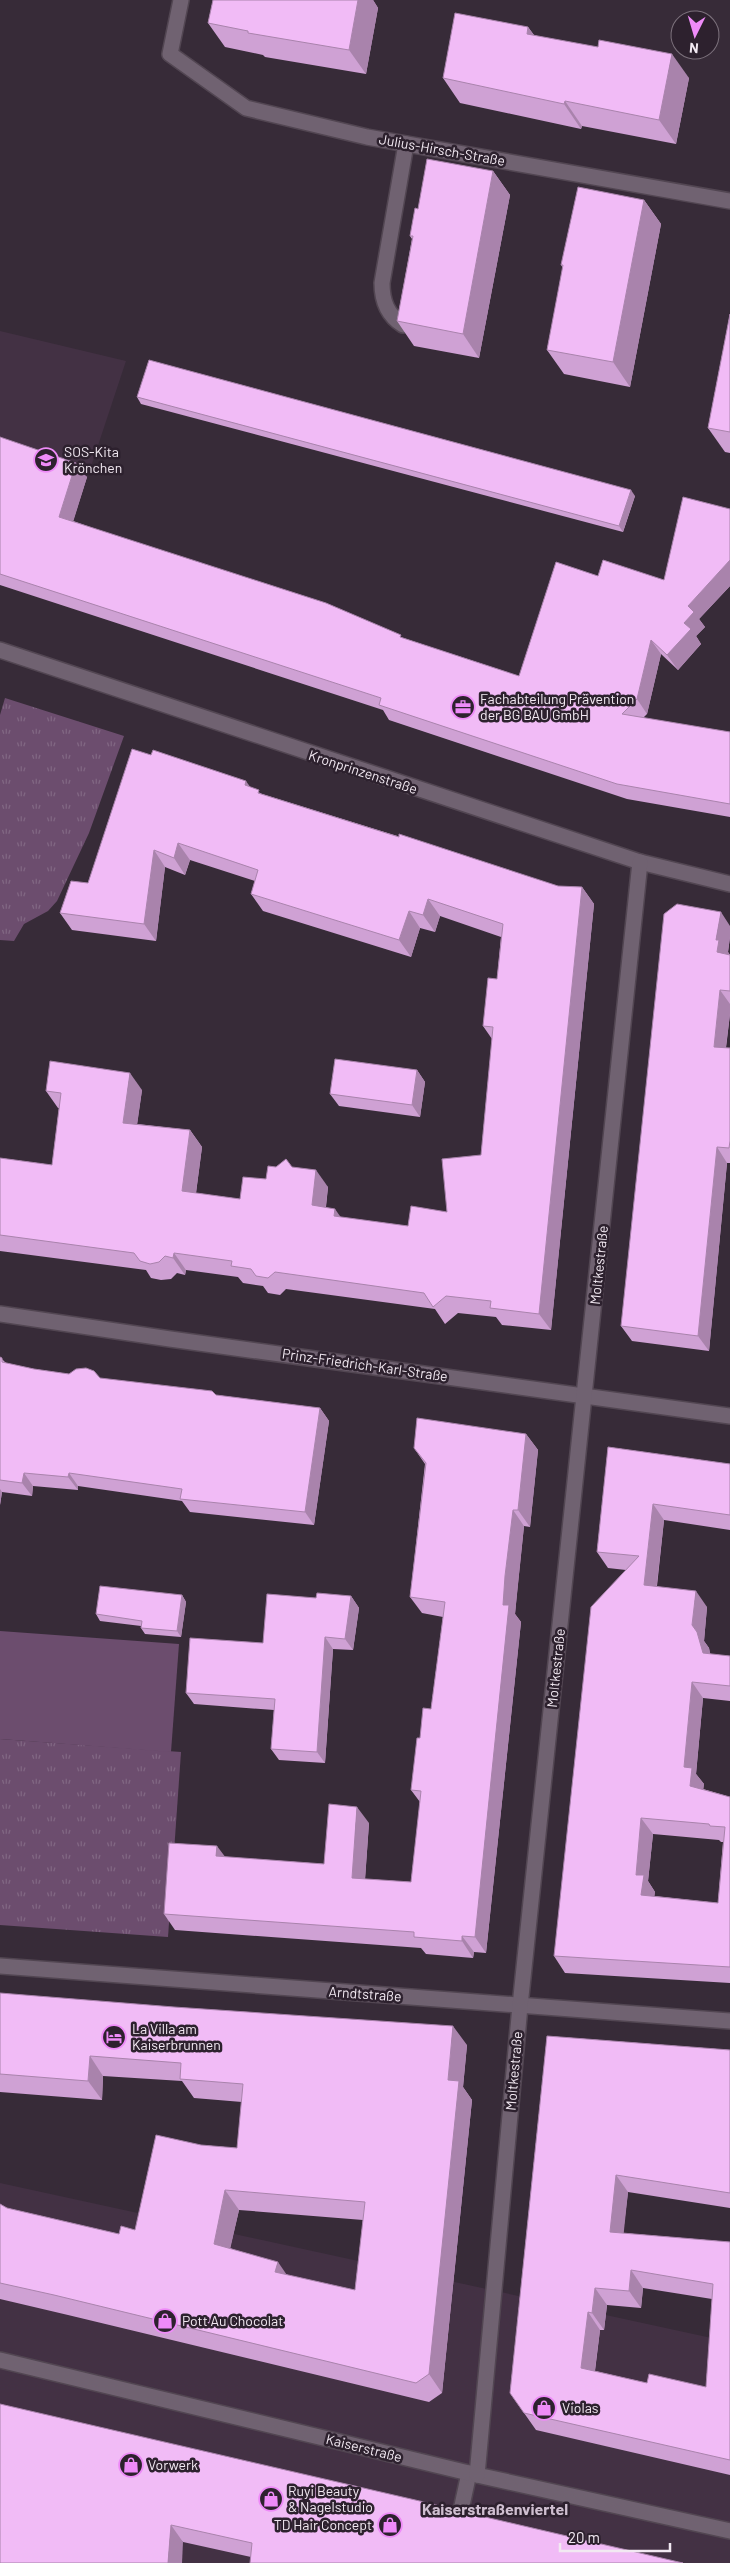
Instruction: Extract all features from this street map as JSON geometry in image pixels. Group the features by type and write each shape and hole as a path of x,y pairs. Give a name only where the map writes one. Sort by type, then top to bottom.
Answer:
{"street":[{"name":"Julius-Hirsch-Straße","path":"180,0 170,54 246,108 406,144 730,201"},
{"path":"403,325 393,319 386,308 382,295 382,283 406,144"},
{"name":"Kronprinzenstraße","path":"0,650 640,862 730,884"},
{"name":"Moltkestraße","path":"458,2524 473,2474 640,862"},
{"name":"Prinz-Friedrich-Karl-Straße","path":"0,1314 178,1341 730,1416"},
{"name":"Arndtstraße","path":"0,1966 730,2021"},
{"name":"Kaiserstraße","path":"0,2360 473,2474 730,2531"}],"shaded area":[{"name":"SOS-Kita Krönchen","path":"0,331 126,361 66,542 0,585"},
{"path":"0,2183 730,2342 730,2563 8,2563 0,2561"}],"green space":[{"path":"5,698 124,736 89,833 57,901 48,911 24,924 14,941 0,940 0,715"},
{"path":"0,1631 179,1644 171,1752 0,1739"},
{"path":"0,1739 181,1752 168,1937 0,1925"}],"building":[{"path":"213,0 358,0 349,50 248,33 248,31 208,23"},
{"path":"455,13 528,27 527,34 598,47 599,40 670,54 671,60 659,120 565,101 564,104 443,78"},
{"path":"427,159 493,171 463,334 397,321 413,236 410,236 415,208 418,209"},
{"path":"578,187 644,200 613,362 547,350 563,265 561,265"},
{"path":"730,314 730,432 708,428"},
{"path":"149,360 631,490 619,526 137,397"},
{"path":"0,437 76,463 59,517 326,603 401,635 400,637 519,676 556,562 598,576 603,560 664,580 683,497 730,509 730,560 688,606 694,612 684,623 691,629 667,655 651,640 637,699 622,714 730,732 730,804 617,784 379,705 381,698 0,574"},
{"path":"132,749 151,755 153,750 246,781 245,785 259,790 258,793 399,837 399,834 558,886 582,887 539,1314 490,1308 491,1301 446,1296 433,1307 424,1293 275,1272 268,1278 256,1276 251,1269 231,1266 232,1261 174,1253 173,1258 165,1256 159,1262 150,1264 140,1261 134,1253 0,1235 0,1158 52,1165 61,1093 46,1091 50,1061 130,1073 123,1123 190,1130 182,1191 240,1199 243,1177 266,1179 268,1166 276,1167 286,1159 292,1167 316,1170 312,1205 335,1209 334,1216 408,1226 411,1206 447,1212 442,1159 481,1155 493,1027 483,1026 488,978 497,979 503,924 428,899 423,915 409,911 399,940 251,894 258,870 178,843 174,858 154,850 144,924 60,913 71,881 88,883"},
{"path":"677,904 721,912 716,940 719,940 717,952 730,955 730,991 720,990 714,1047 730,1048 730,1141 729,1148 717,1147 698,1336 621,1326 664,914"},
{"path":"335,1059 417,1070 412,1105 330,1094"},
{"path":"0,1357 2,1362 34,1369 69,1374 76,1369 86,1368 94,1371 100,1378 212,1391 216,1395 320,1408 305,1512 180,1499 182,1489 69,1473 68,1477 24,1473 22,1483 0,1480"},
{"path":"417,1418 526,1434 518,1510 513,1510 505,1576 503,1605 509,1605 475,1937 462,1936 462,1941 414,1937 414,1932 164,1914 169,1843 217,1846 216,1856 324,1864 329,1804 357,1807 352,1878 411,1882 421,1791 411,1790 417,1738 420,1738 423,1708 431,1709 445,1602 410,1597 426,1463 414,1448"},
{"path":"608,1447 730,1464 730,1515 653,1504 644,1585 696,1591 692,1625 697,1632 703,1653 730,1656 730,1686 692,1682 684,1767 692,1768 690,1786 730,1797 730,1967 554,1956 591,1607 639,1556 597,1552","holes":["641,1818 709,1824 710,1826 725,1827 718,1903 641,1895 644,1875 636,1875"]},
{"path":"100,1586 182,1595 177,1631 141,1628 142,1621 96,1614"},
{"path":"317,1593 351,1596 345,1639 325,1637 317,1752 271,1749 275,1699 186,1693 190,1638 263,1643 267,1594 316,1598"},
{"path":"0,1993 453,2026 448,2080 459,2081 429,2374 416,2383 0,2283 0,2204 7,2208 119,2234 121,2226 135,2230 156,2135 201,2145 237,2148 243,2084 180,2079 181,2063 90,2056 88,2081 0,2074","holes":["225,2190 365,2202 355,2290 275,2272 278,2262 214,2244"]},
{"path":"547,2036 730,2050 730,2193 616,2175 610,2232 730,2242 730,2460 524,2413 510,2393","holes":["631,2270 713,2284 706,2387 649,2374 647,2383 581,2368 588,2312 592,2313 595,2288 629,2291"]},
{"path":"0,2404 437,2505 439,2513 444,2516 449,2516 455,2510 683,2563 250,2563 252,2543 171,2525 168,2563 0,2563"}],"place":[{"name":"SOS-Kita Krönchen","path":"46,460"},
{"name":"Fachabteilung Prävention der BG BAU GmbH","path":"463,707"},
{"name":"La Villa am Kaiserbrunnen","path":"114,2037"},
{"name":"Pott Au Chocolat","path":"165,2321"},
{"name":"Violas","path":"544,2408"},
{"name":"Vorwerk","path":"131,2465"},
{"name":"Ruyi Beauty & Nagelstudio","path":"271,2499"},
{"name":"TD Hair Concept","path":"390,2525"}],"district":[{"name":"Kaiserstraßenviertel","path":"495,2509"}]}
